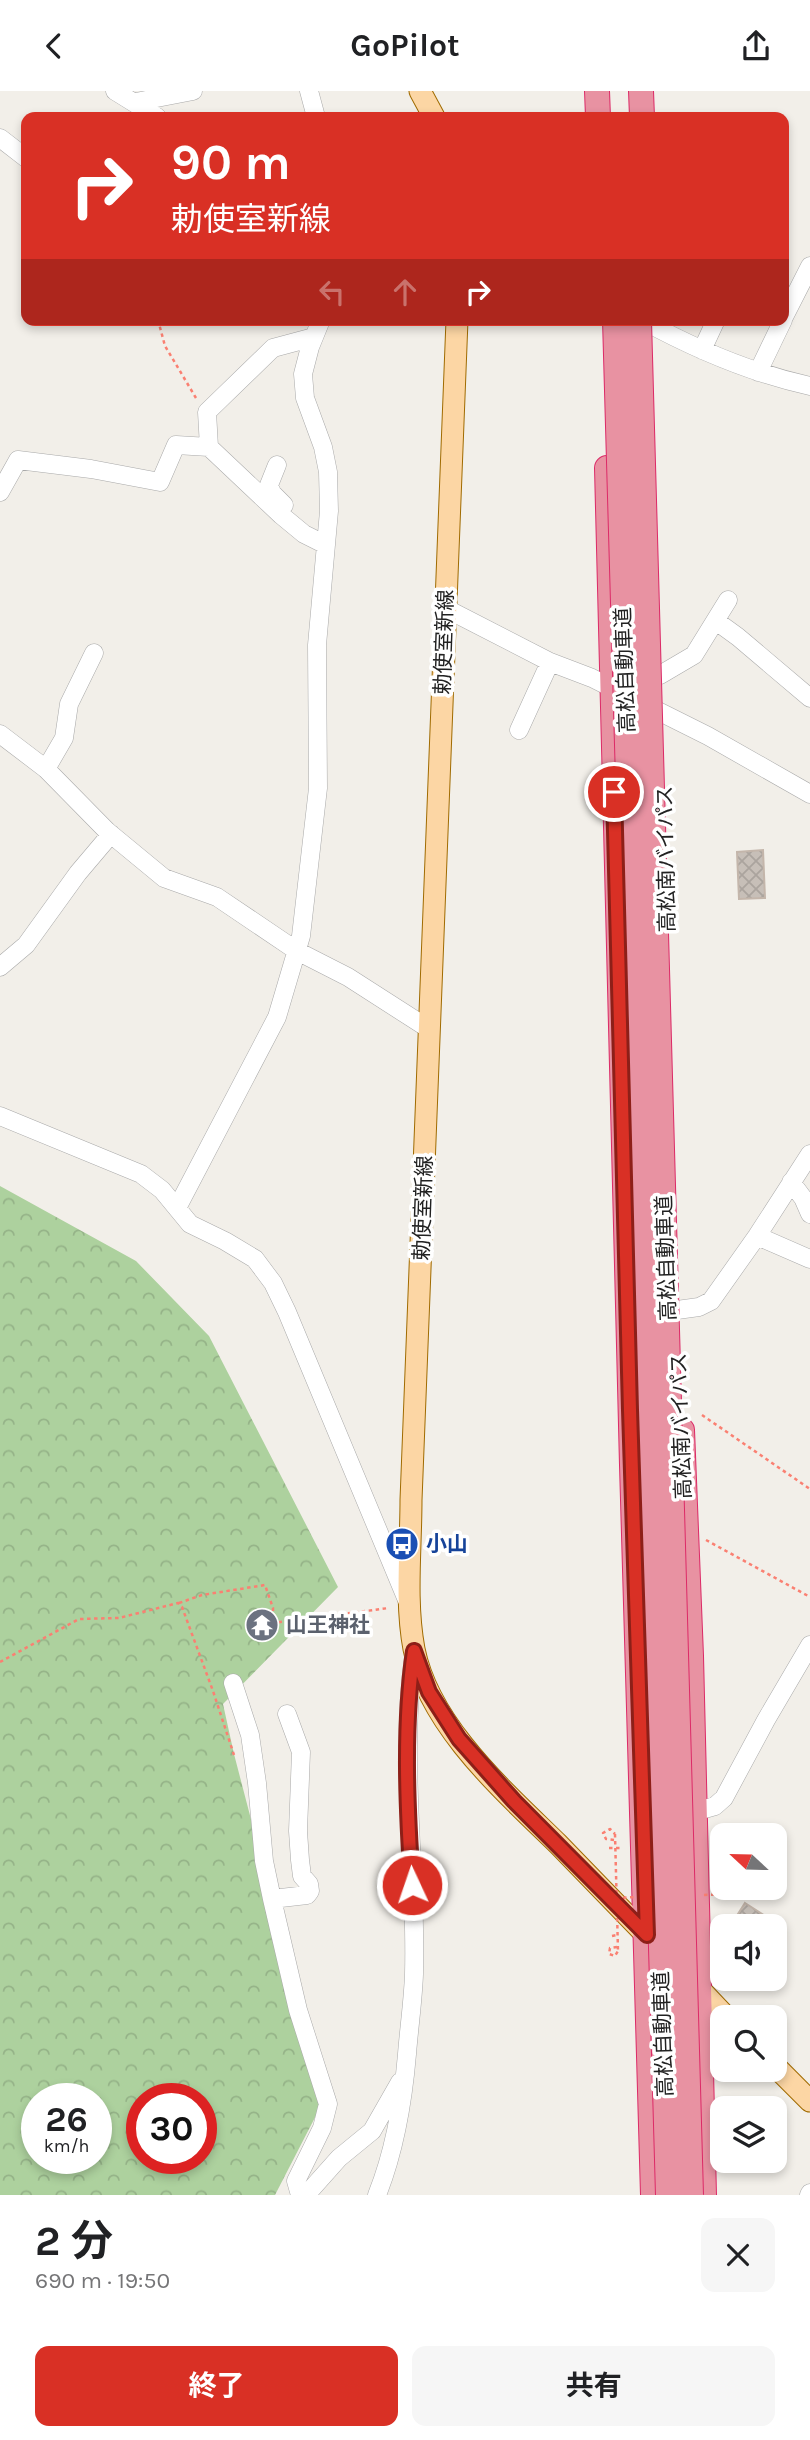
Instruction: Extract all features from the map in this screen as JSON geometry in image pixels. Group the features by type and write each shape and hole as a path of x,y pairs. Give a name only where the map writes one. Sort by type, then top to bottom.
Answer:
{"highway":[{"path":"597,91 598,112"},
{"path":"608,91 609,112"},
{"path":"632,91 633,112"},
{"path":"641,91 642,112"},
{"path":"603,326 630,1424 653,2195"},
{"name":"高松自動車道","path":"615,326 668,2195"},
{"name":"高松自動車道","path":"645,326 691,2195"},
{"name":"高松南バイパス","path":"645,326 662,715 704,2195"}],"main road":[{"path":"421,91 432,112"},
{"name":"勅使室新線","path":"457,326 411,1500 410,1607 414,1651 429,1692 459,1739 514,1801 715,2005"},
{"path":"701,2060 710,2047"},
{"path":"787,2078 810,2101"}],"street":[{"path":"115,91 150,112"},
{"path":"136,102 193,91"},
{"path":"309,91 312,112"},
{"path":"0,138 21,154"},
{"path":"789,307 810,266"},
{"path":"177,1208 277,1017 303,923 318,788 317,645 326,540 328,472 323,447 304,398 303,374 319,326"},
{"path":"653,326 677,340 773,378 810,386"},
{"path":"702,350 713,326"},
{"path":"758,372 780,326"},
{"path":"209,447 207,412 273,348 314,337"},
{"path":"0,492 18,460 92,469 160,482 176,445 209,447 304,534 326,540"},
{"path":"277,465 268,485 272,493 326,540"},
{"path":"660,675 694,655 729,600"},
{"path":"445,608 708,736 810,794"},
{"path":"716,621 810,698"},
{"path":"46,769 64,738 69,704 94,653"},
{"path":"519,730 550,661"},
{"path":"0,734 46,769 111,834 164,878 217,897 297,951 348,977 429,1029"},
{"path":"0,967 26,945 78,873 111,834"},
{"path":"0,1116 141,1174 162,1190 190,1224 254,1259 273,1283 410,1607"},
{"path":"677,1310 699,1307 711,1301 810,1154"},
{"path":"791,1182 803,1198 810,1214"},
{"path":"757,1236 810,1259"},
{"path":"694,1812 715,1806 724,1798 810,1645"},
{"path":"377,2195 390,2161 399,2119 414,1975 408,1776 410,1679 414,1651"},
{"path":"233,1682 250,1735 259,1796 264,1861 272,1899 298,2010 328,2105 322,2128 296,2181 300,2195"},
{"path":"272,1899 307,1895 310,1891 309,1884 302,1876 299,1851 301,1752 287,1714"},
{"path":"306,2195 339,2158 372,2131 405,2072"}],"path":[{"path":"160,326 165,345 193,394 207,412"},
{"path":"702,1415 810,1489"},
{"path":"706,1540 810,1597"},
{"path":"0,1662 79,1619 119,1618 202,1595 265,1585 273,1608 273,1623 373,1609"},
{"path":"178,1603 182,1607 234,1754"},
{"path":"614,1840 605,1839 605,1830 613,1830 615,1847 615,1935 617,1954 610,1955 610,1948 617,1947"},
{"path":"615,1847 609,1848 625,1848"}],"green space":[{"path":"0,1186 136,1261 209,1336 338,1587 223,1704 324,2100 275,2195 0,2195"}],"building":[{"path":"763,850 765,898 739,899 737,852"},
{"path":"745,1903 762,1914 738,1914"}],"place":[{"name":"小山","path":"402,1544"},
{"name":"山王神社","path":"262,1625"}],"route":[{"path":"412,1885 408,1776 410,1679 414,1651 429,1692 459,1739 514,1801 647,1935 614,792"}]}
